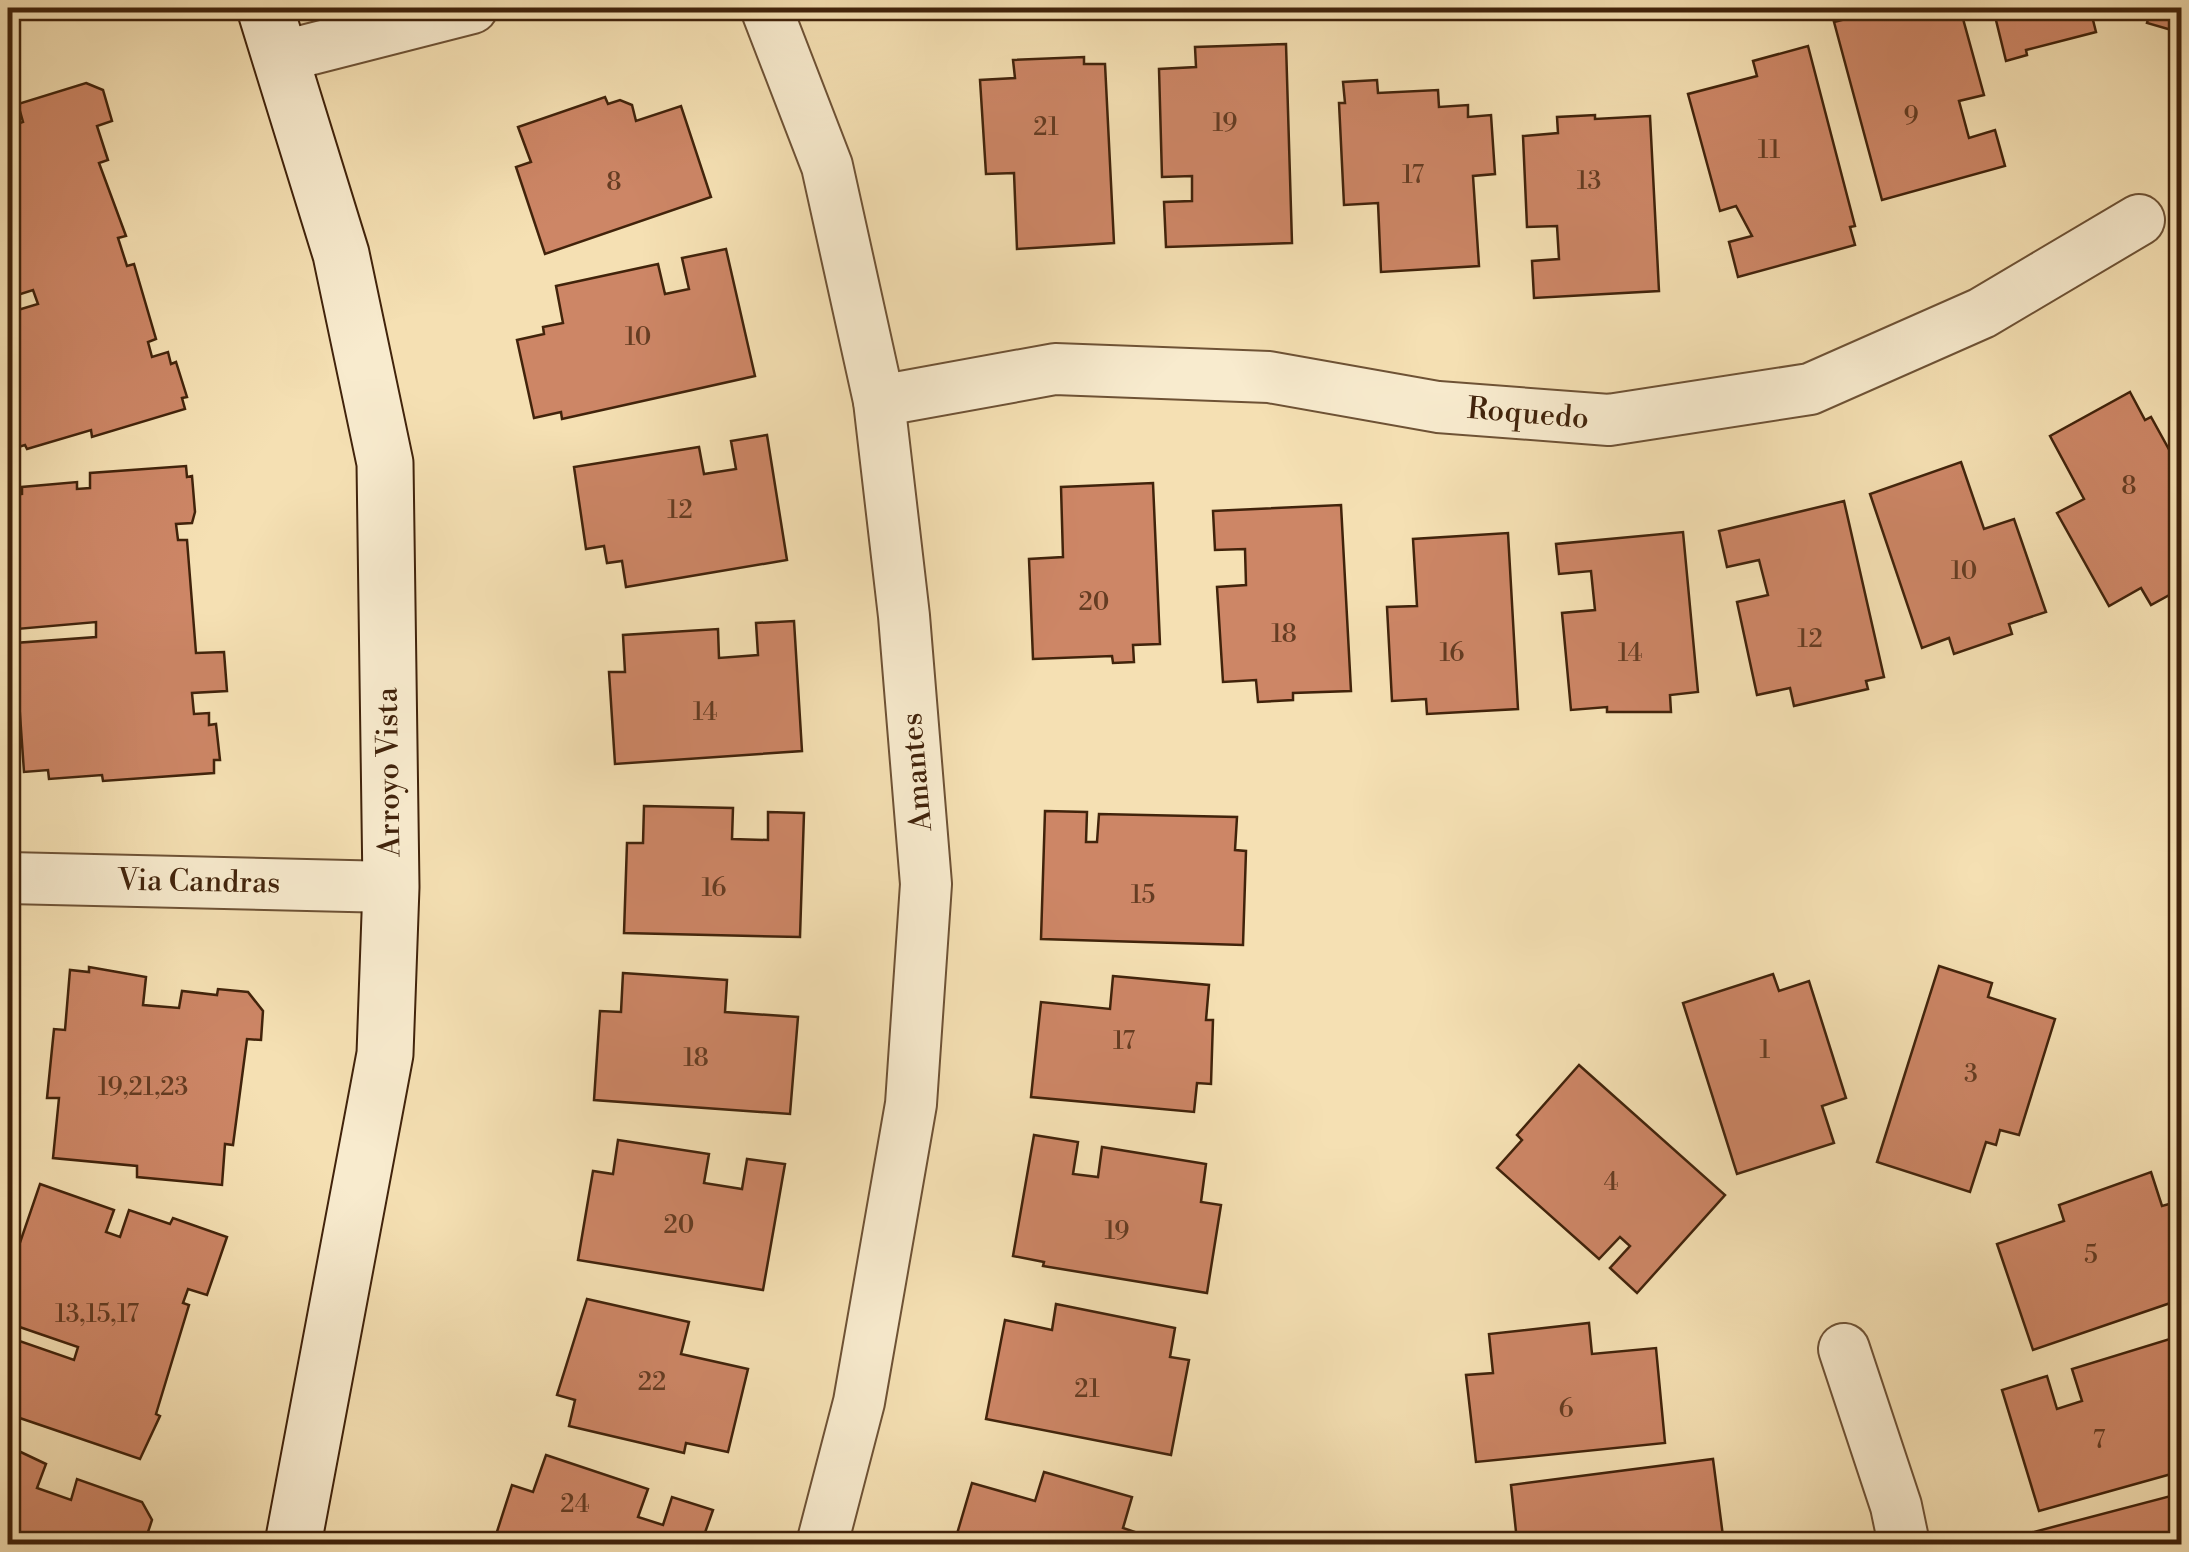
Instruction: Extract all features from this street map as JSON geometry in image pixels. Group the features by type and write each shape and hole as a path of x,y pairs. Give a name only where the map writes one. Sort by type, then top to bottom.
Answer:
{"street":[{"path":"272,32 472,8"},
{"name":"Amantes","path":"766,8 827,166 879,400 904,616 926,884 911,1104 859,1402 822,1544"},
{"name":"Arroyo Vista","path":"272,32 341,254 385,463 391,887 384,1054 293,1544"},
{"name":"Roquedo","path":"879,400 1055,369 1269,377 1438,407 1608,420 1810,389 1982,313 2140,220"},
{"name":"Via Candras","path":"8,878 391,887"},
{"path":"1844,1349 1896,1506 1904,1544"}],"building":[{"path":"1888,8 1924,8 1926,13 1960,8 1984,95 1959,101 1969,138 1995,130 2005,166 1882,200 1834,22"},
{"path":"1993,8 2090,8 2096,32 2026,50 2027,55 2006,61"},
{"path":"2151,8 2182,8 2182,33 2147,23"},
{"path":"1286,44 1292,243 1166,247 1164,202 1192,201 1192,176 1162,177 1159,69 1196,67 1195,47"},
{"path":"1808,46 1855,226 1850,227 1855,245 1738,277 1729,242 1752,236 1736,206 1720,211 1688,94 1757,76 1753,61"},
{"path":"1084,57 1084,64 1105,64 1114,243 1017,249 1014,173 986,174 980,80 1015,78 1013,60"},
{"path":"1377,80 1378,93 1438,90 1439,107 1468,105 1468,117 1491,115 1495,174 1473,176 1479,266 1381,272 1378,203 1344,205 1339,103 1345,103 1343,82"},
{"path":"86,83 103,90 112,121 97,126 108,160 99,163 126,236 118,238 127,266 134,264 156,339 148,342 152,357 168,352 171,364 176,362 187,397 182,398 185,409 92,437 91,430 27,449 25,445 8,450 8,313 38,304 33,290 8,298 8,127 23,122 18,104"},
{"path":"605,97 608,104 620,100 632,105 636,121 681,106 711,197 545,254 516,167 531,162 518,127"},
{"path":"1595,115 1595,119 1650,116 1659,291 1534,298 1532,261 1559,259 1557,226 1527,227 1523,136 1558,133 1557,117"},
{"path":"726,249 755,376 562,419 561,412 534,418 517,340 544,334 543,327 563,323 556,286 658,264 665,294 689,289 682,258"},
{"path":"2130,392 2145,420 2151,417 2182,473 2182,588 2151,605 2141,588 2109,606 2057,513 2084,499 2050,436"},
{"path":"767,435 787,560 626,587 622,561 607,563 604,546 586,549 574,467 699,447 704,474 736,469 731,441"},
{"path":"1961,462 1984,529 2014,519 2046,612 2009,624 2012,634 1954,654 1949,638 1922,648 1870,494"},
{"path":"186,466 187,477 192,476 195,512 192,523 176,524 178,540 187,540 196,653 224,652 227,691 192,693 194,714 209,713 209,725 216,724 220,760 214,760 214,773 103,781 102,775 49,779 48,770 24,772 15,643 96,637 96,622 17,629 12,562 8,562 8,496 22,494 22,487 77,482 77,489 90,488 90,473"},
{"path":"1153,483 1160,644 1133,645 1134,662 1113,663 1112,656 1033,659 1029,559 1063,557 1061,487"},
{"path":"1844,501 1884,677 1866,681 1868,689 1794,706 1790,688 1757,695 1737,602 1768,595 1759,560 1727,567 1719,531"},
{"path":"1341,505 1351,691 1293,693 1293,700 1258,702 1256,680 1223,682 1217,587 1246,585 1245,549 1215,550 1213,511"},
{"path":"1683,532 1698,692 1670,695 1671,712 1607,712 1607,707 1571,710 1562,613 1595,610 1591,571 1559,574 1556,544"},
{"path":"1508,533 1518,709 1427,714 1426,699 1392,701 1387,607 1417,606 1413,539"},
{"path":"794,621 802,751 615,764 609,672 625,672 623,635 718,629 719,658 758,655 756,623"},
{"path":"644,806 733,808 732,839 768,840 768,812 804,813 800,937 624,933 627,843 643,843"},
{"path":"1045,811 1087,812 1086,842 1097,842 1099,814 1237,817 1235,850 1246,851 1243,945 1041,939"},
{"path":"1939,966 1992,983 1988,997 2055,1019 2019,1135 2000,1130 1996,1145 1986,1142 1970,1192 1877,1162"},
{"path":"89,967 146,977 143,1005 179,1008 182,991 217,995 218,989 248,992 263,1011 261,1040 247,1039 233,1145 225,1144 222,1185 137,1177 137,1166 53,1158 59,1098 47,1098 54,1029 65,1030 70,970 89,972"},
{"path":"623,973 727,980 725,1012 798,1017 790,1114 594,1100 600,1011 621,1012"},
{"path":"1773,974 1779,991 1809,981 1846,1098 1822,1106 1834,1143 1737,1174 1683,1003"},
{"path":"1113,976 1209,985 1206,1020 1213,1020 1211,1084 1197,1083 1194,1112 1031,1097 1041,1002 1110,1009"},
{"path":"1579,1065 1725,1195 1637,1293 1610,1268 1630,1246 1620,1237 1599,1259 1497,1168 1522,1140 1517,1135"},
{"path":"1034,1135 1078,1142 1073,1174 1098,1177 1102,1147 1206,1164 1201,1202 1221,1205 1207,1293 1043,1266 1044,1262 1013,1256"},
{"path":"618,1140 709,1154 704,1183 742,1189 747,1159 785,1164 763,1290 578,1260 593,1171 613,1174"},
{"path":"2151,1172 2162,1206 2169,1204 2182,1242 2182,1299 2033,1350 1997,1244 2064,1221 2059,1205"},
{"path":"40,1184 114,1210 106,1232 120,1237 129,1210 170,1224 173,1218 227,1237 207,1295 188,1289 183,1303 189,1305 156,1414 160,1416 140,1459 8,1414 8,1337 74,1360 78,1347 8,1323 8,1296 18,1264 13,1263"},
{"path":"587,1299 689,1322 681,1354 748,1369 728,1452 686,1443 684,1453 569,1426 575,1400 557,1395"},
{"path":"1056,1304 1175,1328 1170,1357 1189,1360 1171,1455 986,1419 1005,1320 1052,1330"},
{"path":"1589,1323 1592,1354 1656,1348 1665,1443 1476,1462 1466,1375 1493,1373 1489,1334"},
{"path":"2173,1338 2182,1365 2182,1471 2039,1511 2002,1390 2047,1376 2057,1409 2082,1401 2072,1369"},
{"path":"8,1446 46,1464 37,1488 71,1500 77,1479 142,1502 152,1520 144,1544 8,1544"},
{"path":"546,1455 648,1489 638,1517 663,1525 672,1497 713,1510 701,1544 493,1544 512,1485 533,1492"},
{"path":"1713,1459 1724,1544 1517,1541 1511,1485"},
{"path":"1044,1472 1132,1497 1123,1528 1141,1534 1138,1544 954,1544 972,1483 1035,1501"},
{"path":"2182,1493 2182,1544 2029,1544 2026,1534"}]}
